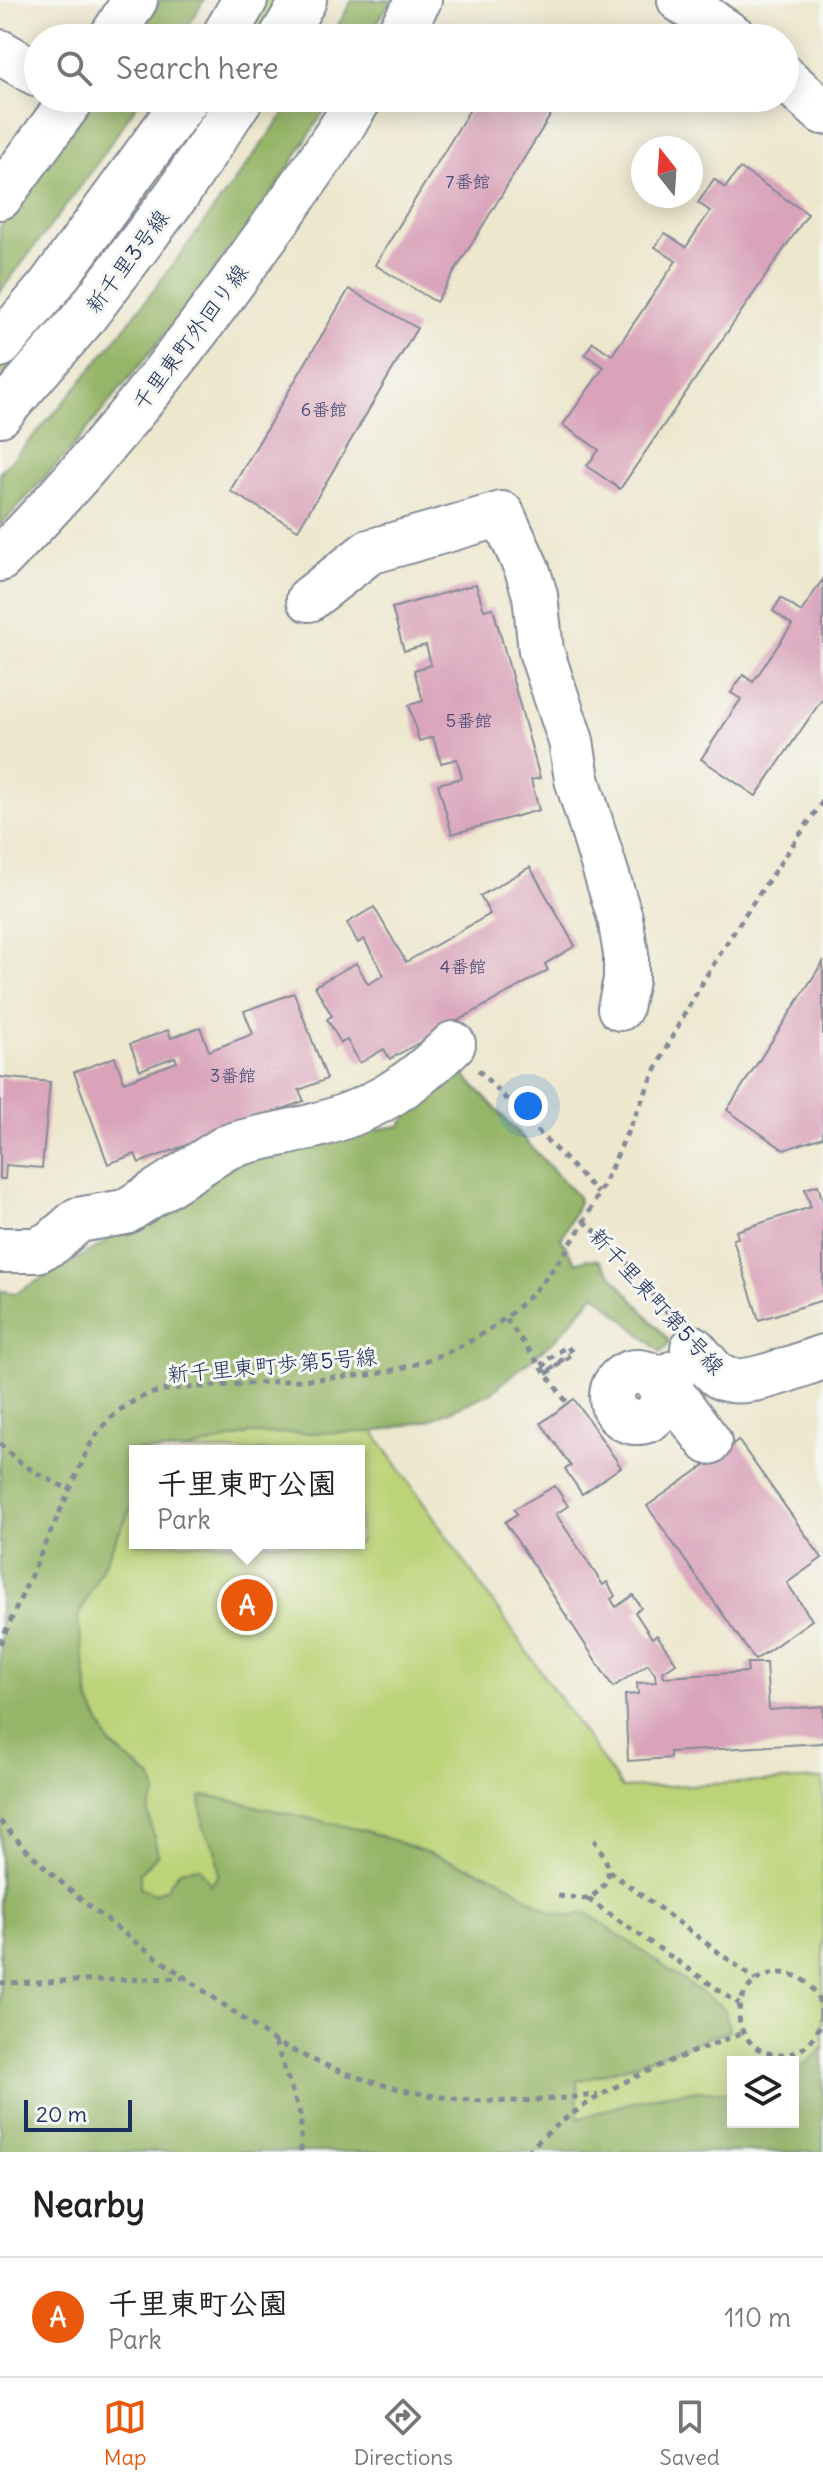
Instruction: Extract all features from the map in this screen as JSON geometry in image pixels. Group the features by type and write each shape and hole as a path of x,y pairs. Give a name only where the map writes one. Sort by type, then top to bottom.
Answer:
{"street":[{"path":"120,24 135,0"},
{"path":"231,24 245,0"},
{"path":"289,24 304,0"},
{"path":"404,24 419,0"},
{"path":"680,0 715,24"},
{"path":"0,52 24,66"},
{"path":"799,91 823,112"},
{"path":"0,197 63,112"},
{"path":"0,345 50,286 177,112"},
{"name":"新千里3号線","path":"0,414 81,321 178,193 232,112"},
{"name":"千里東町外回り線","path":"0,559 108,443 195,337 333,143 352,112"},
{"path":"309,599 369,552 502,514 527,569 535,595 541,651 571,741 577,779 620,918 626,954 626,980 620,1008"},
{"path":"0,1250 37,1250 53,1242 78,1220 125,1212 233,1145 312,1127 384,1101 422,1074 453,1044"},
{"path":"696,1351 661,1383 709,1442"},
{"name":"新千里東町第5号線","path":"696,1351 718,1376 736,1381 760,1377 823,1357"}],"path":[{"name":"新千里東町歩第5号線","path":"0,1644 100,1428 122,1407 156,1391 200,1385 370,1375 400,1369 468,1343 506,1319 546,1280 578,1235 683,1015 724,945 823,801"},
{"path":"453,1044 598,1193"},
{"name":"新千里東町第5号線","path":"584,1221 622,1256 696,1351"},
{"path":"506,1319 568,1404"},
{"path":"546,1374 573,1354 567,1346 543,1363 549,1371 569,1354"},
{"path":"0,1443 8,1453 35,1472 70,1490"},
{"path":"0,1821 68,1891 274,2041 359,2077 414,2093 493,2101 598,2095"},
{"path":"594,1840 609,1871 757,1980"},
{"path":"588,1899 604,1886 609,1871"},
{"path":"558,1896 588,1899 739,2004"},
{"path":"780,1973 804,1980 819,2000 822,2013 820,2027 813,2040 790,2055 762,2053 742,2033 739,2004 757,1980 780,1973"},
{"path":"0,1983 185,1978"},
{"path":"527,2152 551,2129 598,2095 642,2072 742,2033"},
{"path":"274,2041 301,2117 301,2152"}],"green space":[{"path":"160,0 204,0 189,24 146,24"},
{"path":"265,0 282,0 267,24 250,24"},
{"path":"352,0 391,0 376,24 339,24"},
{"path":"85,112 132,112 90,174 0,292 0,227"},
{"path":"195,112 208,112 128,230 0,384 0,370 80,275"},
{"path":"286,112 323,112 273,193 176,321 71,449 0,526 0,472 80,383"},
{"path":"450,1060 578,1197 579,1202 561,1239 576,1263 344,1389 622,1788 823,1779 823,2152 0,2152 0,1291 16,1293 101,1245 151,1207 275,1146 400,1126"},
{"path":"450,1060 578,1197 579,1202 561,1239 576,1263 586,1259 599,1260 670,1342 661,1352 595,1294 558,1337 492,1392 430,1420 374,1432 250,1434 207,1445 129,1445 129,1512 78,1617 89,1700 111,1745 152,1779 156,1794 148,1812 158,1854 140,1873 140,1887 154,1894 166,1889 180,1870 199,1867 211,1885 219,1874 216,1850 204,1829 200,1797 211,1796 366,1831 497,1877 550,1912 573,1916 586,1912 725,2009 729,2030 630,2066 577,2081 578,2119 655,2096 714,2091 727,2093 727,2128 799,2128 799,2067 823,2047 823,2152 0,2152 0,1291 16,1293 101,1245 151,1207 275,1146 400,1126"}],"building":[{"path":"468,112 552,112 436,302 375,265"},
{"path":"740,168 808,214 620,489 587,466 599,450 563,425 604,367 585,354 593,342 612,355 676,261 655,247 665,233 686,247 710,211 703,206 703,196 714,179 725,188"},
{"path":"349,289 417,328 298,530 230,491"},
{"path":"823,579 823,698 756,796 701,759 741,699 731,693 743,675 753,682 792,625 773,611 781,598 801,612"},
{"path":"476,584 484,610 493,608 540,778 531,780 539,810 452,834 438,784 462,778 457,759 441,763 433,737 419,741 409,705 423,701 414,670 431,665 426,645 404,651 392,608"},
{"path":"530,867 575,946 545,964 548,970 390,1059 384,1049 360,1063 347,1040 341,1043 327,1019 332,1016 315,986 356,963 368,984 384,975 364,939 358,943 347,923 374,907 406,962 490,914 480,896"},
{"path":"823,962 823,1137 784,1150 727,1110"},
{"path":"294,993 327,1079 299,1090 304,1101 139,1163 135,1154 108,1164 74,1072 115,1057 124,1082 177,1062 175,1057 140,1070 130,1044 168,1030 171,1038 200,1027 209,1051 253,1034 244,1011"},
{"path":"0,1077 50,1082 42,1168 6,1165 5,1179 0,1179"},
{"path":"818,1185 823,1202 823,1300 759,1320 733,1239 738,1238 736,1231 811,1207 805,1189"},
{"path":"574,1399 621,1467 582,1494 565,1469 571,1466 541,1423"},
{"path":"724,1432 733,1444 738,1440 822,1558 787,1583 812,1620 755,1660 647,1506 705,1465 696,1451"},
{"path":"555,1486 568,1506 556,1514 603,1585 607,1582 615,1596 611,1599 616,1607 633,1595 641,1608 635,1612 652,1638 657,1635 676,1663 663,1672 664,1677 748,1672 747,1663 766,1663 769,1710 823,1706 823,1743 670,1752 670,1758 628,1761 625,1695 638,1694 637,1683 656,1682 655,1674 648,1664 613,1687 505,1522 517,1514 514,1509"}],"place":[{"name":"千里東町公園","path":"247,1605"}]}
